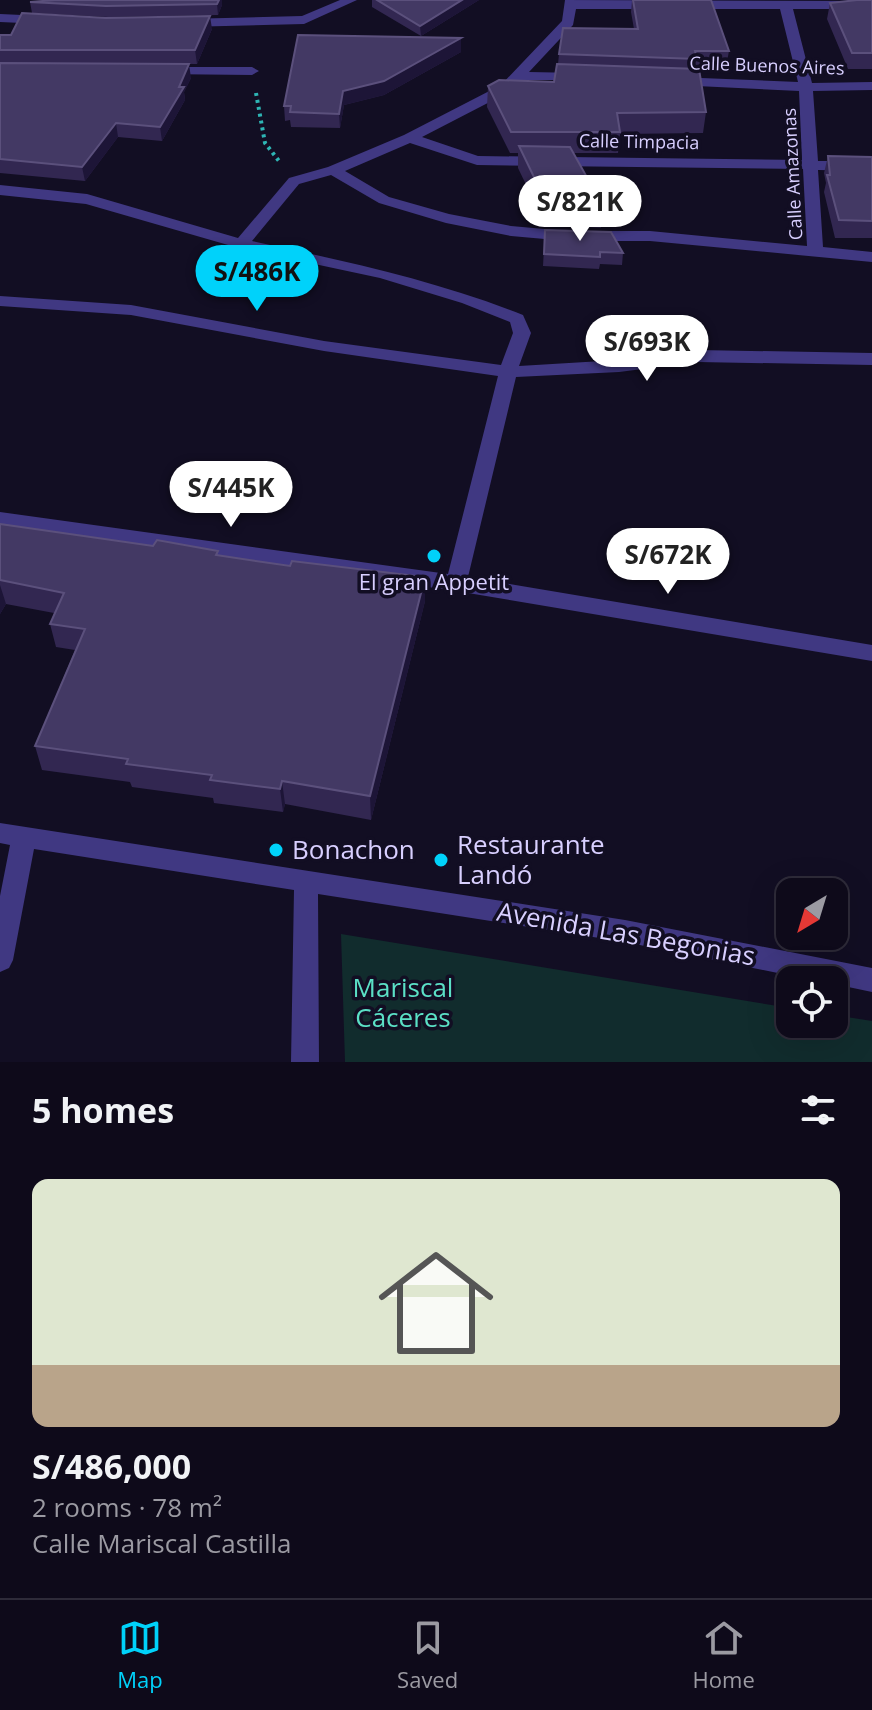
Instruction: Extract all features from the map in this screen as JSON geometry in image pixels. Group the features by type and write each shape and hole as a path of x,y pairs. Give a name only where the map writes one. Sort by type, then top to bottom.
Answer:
{"street":[{"path":"171,23 304,20 351,0"},
{"path":"241,244 294,181 333,170 409,138 506,88 568,22 571,2 872,5"},
{"name":"Calle Amazonas","path":"786,3 806,87 815,252"},
{"path":"0,18 63,21"},
{"path":"142,70 252,71"},
{"path":"518,76 590,77"},
{"name":"Calle Buenos Aires","path":"666,80 806,87 872,86"},
{"name":"Calle Timpacia","path":"409,138 477,160 872,166"},
{"path":"333,170 384,200 446,218 511,231 567,236 650,236 872,257"},
{"path":"0,190 87,199 241,244 383,274 468,299 517,319 522,333 508,372 482,488 456,583"},
{"path":"0,301 131,310 324,346 508,372 619,366 698,356 872,359"},
{"path":"0,519 456,583 872,653"},
{"path":"0,960 12,835"},
{"name":"Avenida Las Begonias","path":"12,835 625,931 872,980"},
{"path":"305,1062 306,881"}],"path":[{"path":"252,71 265,143 294,181"}],"green space":[{"name":"Mariscal Cáceres","path":"341,934 776,1006 776,1038 848,1038 848,1017 872,1021 872,1062 345,1062"}],"building":[{"path":"219,0 217,4 106,6 30,2"},
{"path":"377,0 462,0 420,26"},
{"path":"633,0 711,0 729,51 695,51 697,59 559,54 563,28 638,29"},
{"path":"872,0 872,53 852,53 830,3"},
{"path":"22,13 106,18 210,16 195,50 0,50 0,35 11,35"},
{"path":"298,35 461,38 384,81 343,91 339,114 290,112 291,106 284,106"},
{"path":"0,63 189,64 179,87 184,87 160,127 116,123 82,167 0,159"},
{"path":"557,64 699,69 706,112 617,113 620,132 511,132 488,86 499,80 554,82"},
{"path":"519,146 570,147 603,206 546,202"},
{"path":"828,156 872,157 872,221 839,220 827,175 830,175"},
{"path":"545,230 611,232 623,253 600,252 600,257 544,254"},
{"path":"0,524 153,546 157,540 218,551 216,555 290,566 292,561 425,577 370,796 282,781 280,789 210,780 212,775 126,764 128,759 35,746 85,629 50,624 64,593 0,580"}],"place":[{"name":"El gran Appetit","path":"434,556"},
{"name":"Bonachon","path":"276,850"},
{"name":"Restaurante Landó","path":"441,860"}]}
